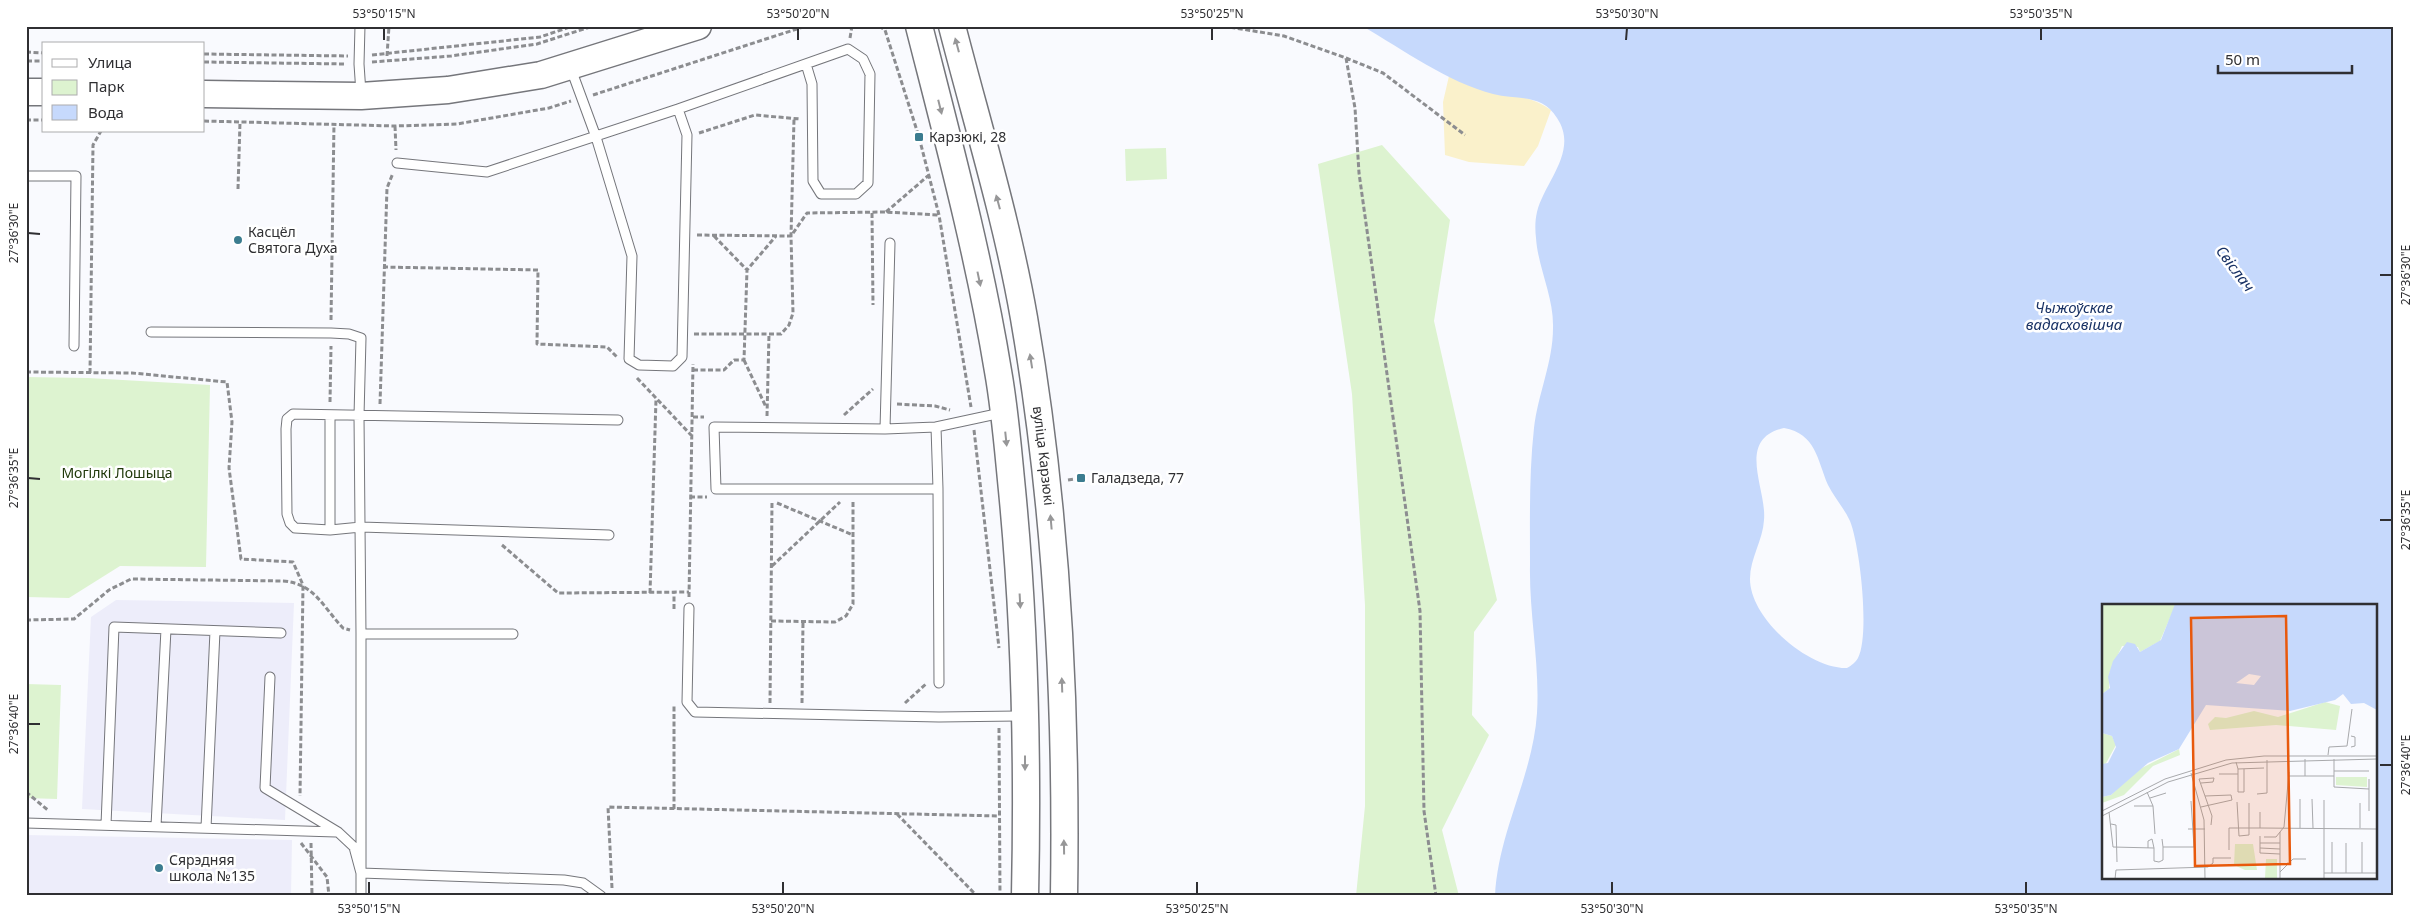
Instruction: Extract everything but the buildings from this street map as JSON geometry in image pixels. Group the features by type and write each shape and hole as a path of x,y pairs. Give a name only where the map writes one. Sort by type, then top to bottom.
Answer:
{"street":[{"path":"205,94 361,96 448,90 541,75 698,26"},
{"path":"919,26 970,231 998,370 1004,412 1018,560 1025,716 1026,896"},
{"name":"вуліца Карзюкі","path":"952,26 1010,249 1025,327 1048,483 1058,600 1062,685 1064,896"},
{"path":"26,92 42,92"}],"lane":[{"path":"360,26 361,96"},
{"path":"397,163 487,172 678,110 848,48 863,59 870,74 868,183 856,194 822,194 813,182 812,84 806,64"},
{"path":"570,66 596,137 632,256 629,359 639,365 673,366 682,357 687,135 678,110"},
{"path":"26,176 76,176 74,346"},
{"path":"885,429 890,243"},
{"path":"151,332 331,333 349,334 361,338 359,416 361,527 360,896"},
{"path":"938,489 716,489 714,428 885,429 936,427 1004,412"},
{"path":"609,535 361,527 330,530 295,528 290,523 287,514 286,429 287,420 293,414 618,420"},
{"path":"330,415 330,530"},
{"path":"936,427 938,489 936,680"},
{"path":"689,608 687,702 695,712 1025,716"},
{"path":"106,825 114,627 281,633"},
{"path":"156,826 166,629"},
{"path":"206,828 215,631"},
{"path":"361,634 513,634"},
{"path":"270,677 265,788 338,832 354,846 361,873"},
{"path":"26,823 338,832"},
{"path":"361,873 564,880 583,883 601,896"}],"path":[{"path":"387,61 389,26"},
{"path":"205,62 359,60 387,54 540,37 573,26"},
{"path":"205,54 387,61 451,56 537,44 593,26"},
{"path":"879,26 885,30 930,174 939,214 971,410 964,411"},
{"path":"1223,26 1247,27 1284,36 1383,73 1465,135"},
{"path":"26,52 42,53"},
{"path":"1346,58 1355,108 1359,173 1420,611 1424,811 1436,896"},
{"path":"26,61 42,61"},
{"path":"697,134 755,115 813,120"},
{"path":"694,334 781,334 789,325 793,313 791,236 794,118"},
{"path":"26,120 42,120"},
{"path":"238,190 240,122"},
{"path":"330,415 334,123"},
{"path":"380,416 387,188 397,163 395,126"},
{"path":"90,373 93,145 100,132"},
{"path":"885,212 930,174"},
{"path":"872,212 873,310"},
{"path":"791,236 806,213 885,212 939,214"},
{"path":"696,226 696,245"},
{"path":"696,235 791,236"},
{"path":"714,235 747,270"},
{"path":"767,410 744,360 747,270 776,236"},
{"path":"384,267 538,270 537,344 607,346 620,360"},
{"path":"693,343 694,324"},
{"path":"767,419 769,334"},
{"path":"693,370 724,370 734,360 744,360"},
{"path":"689,608 693,361"},
{"path":"26,372 132,373 227,382 232,422 229,468 241,559 293,562 303,585 300,808"},
{"path":"632,372 692,436"},
{"path":"840,418 874,388 874,402 935,406 957,412"},
{"path":"650,593 656,399"},
{"path":"693,417 711,418"},
{"path":"758,418 776,419"},
{"path":"973,420 1000,657"},
{"path":"690,497 708,497"},
{"path":"770,714 772,498 781,498"},
{"path":"834,500 862,500"},
{"path":"771,567 843,500"},
{"path":"771,621 835,622 846,616 853,604 852,500"},
{"path":"772,501 852,535"},
{"path":"484,530 558,593 689,592"},
{"path":"26,620 74,619 109,590 131,579 283,581 298,582 311,590 343,628 361,634"},
{"path":"802,705 803,621"},
{"path":"902,706 936,680"},
{"path":"999,716 1000,896"},
{"path":"26,792 65,824"},
{"path":"612,896 608,807 999,816"},
{"path":"896,814 977,896"},
{"path":"292,830 312,860 327,877 329,896"},
{"path":"307,830 312,847 312,896"}],"shaded area":[{"path":"116,600 294,603 285,820 82,809 91,617"},
{"name":"Сярэдняя школа №135","path":"26,835 292,840 291,896 26,896"}],"green space":[{"path":"1382,145 1450,220 1434,321 1497,600 1474,632 1472,715 1489,735 1442,830 1459,896 1356,896 1365,806 1365,605 1352,394 1318,164"},
{"path":"1166,148 1167,179 1126,181 1125,149"},
{"name":"Могілкі Лошыца","path":"26,377 88,378 210,385 206,567 120,566 69,598 26,597"},
{"path":"26,684 61,685 57,799 26,798"}],"sand":[{"path":"1449,76 1479,88 1535,101 1551,110 1538,146 1524,166 1469,162 1445,155 1443,102"}],"water":[{"name":"Чыжоўскае вадасховішча","path":"1362,26 2394,26 2394,896 1495,896 1502,849 1529,759 1537,713 1537,676 1530,583 1532,445 1539,403 1551,353 1553,316 1537,249 1535,225 1541,200 1558,166 1564,142 1563,130 1557,118 1544,105 1528,99 1502,96 1476,89 1442,74","holes":["1784,428 1795,431 1803,436 1814,449 1828,485 1848,516 1854,533 1862,590 1863,630 1862,647 1858,658 1847,668 1832,666 1816,660 1784,639 1760,610 1753,594 1750,579 1751,571 1764,520 1757,454 1761,443 1769,434"]}],"place":[{"name":"Карзюкі, 28","path":"919,137"},
{"name":"Касцёл Святога Духа","path":"238,240"},
{"name":"Галадзеда, 77","path":"1081,478"},
{"name":"Сярэдняя школа №135","path":"159,868"}],"water label":[{"name":"Свіслач","path":"2235,269"}]}
